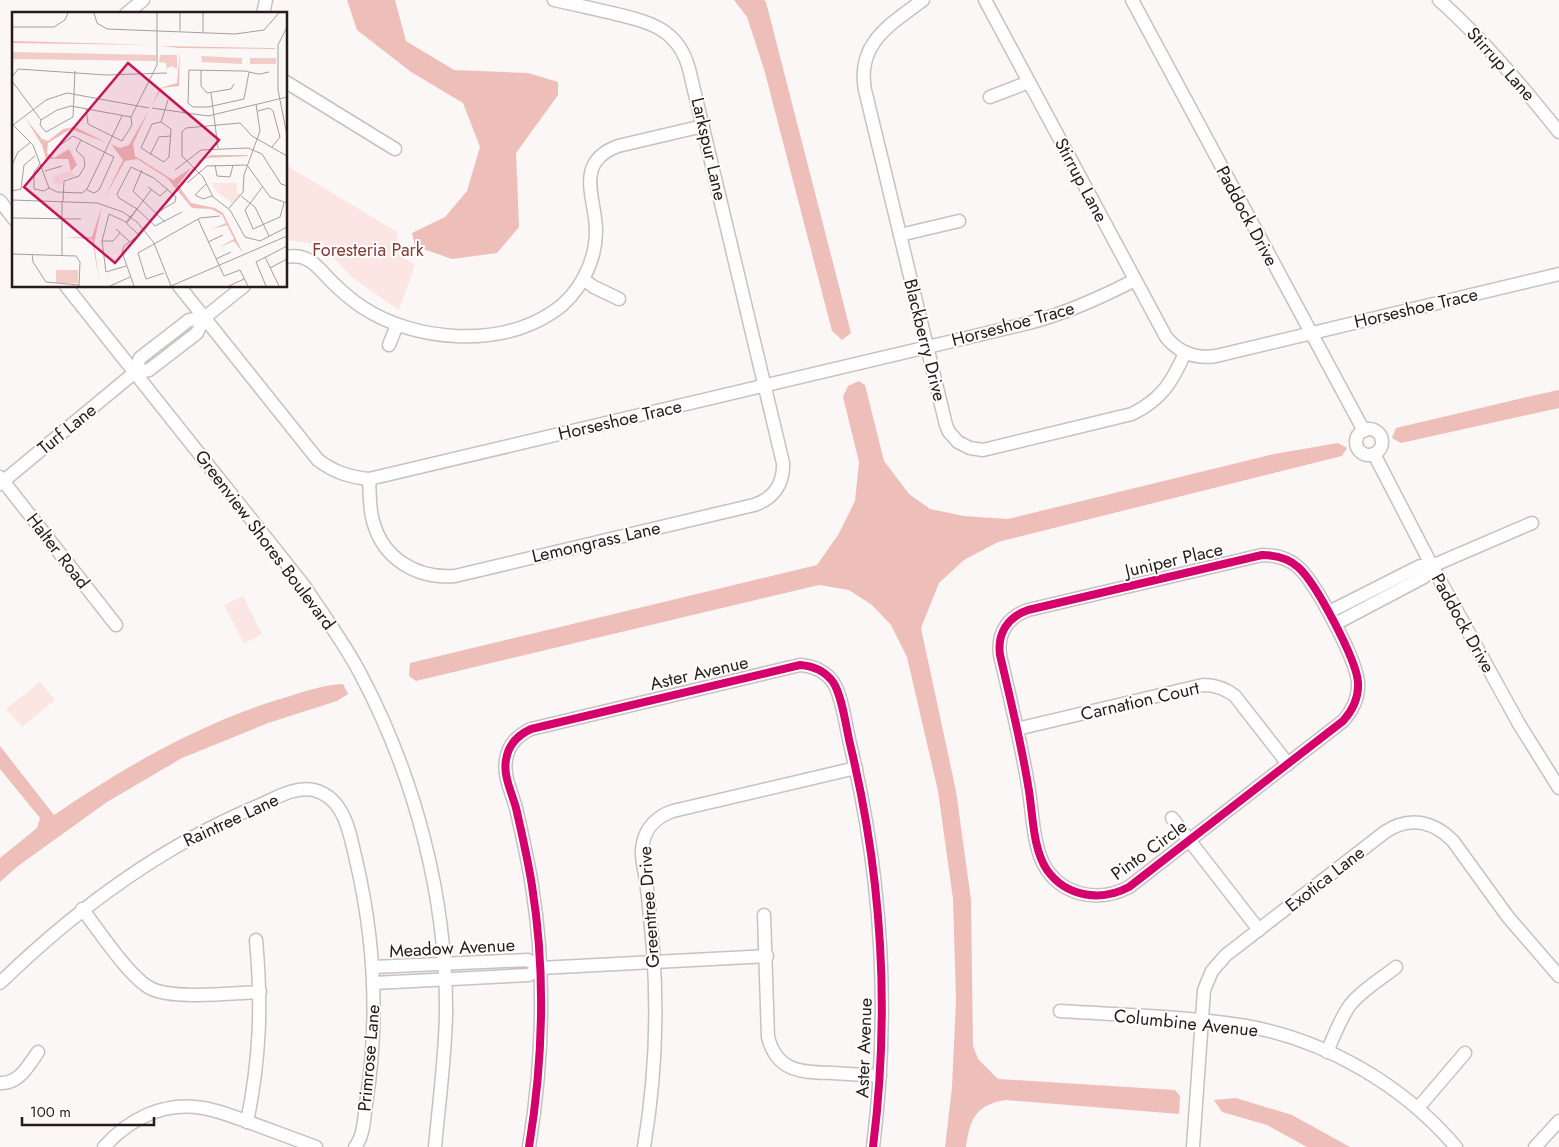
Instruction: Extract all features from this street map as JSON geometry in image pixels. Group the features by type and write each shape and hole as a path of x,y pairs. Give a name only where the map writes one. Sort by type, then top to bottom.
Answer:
{"street":[{"path":"128,12 143,0"},
{"name":"Larkspur Lane","path":"554,0 647,22 666,32 681,49 687,62 703,126 765,386"},
{"name":"Blackberry Drive","path":"923,0 877,37 870,49 864,69 864,88 926,347 949,432 964,446 983,450 1132,414 1150,404 1164,390 1175,376 1185,353"},
{"name":"Stirrup Lane","path":"985,0 1166,337 1174,346 1185,353"},
{"name":"Paddock Drive","path":"1132,0 1364,431"},
{"name":"Stirrup Lane","path":"1439,0 1490,48 1559,132"},
{"path":"990,97 1029,82"},
{"path":"288,83 395,149"},
{"path":"288,257 298,256 309,260 350,298 375,314 397,325 424,333 460,336 496,333 525,326 538,321 557,309 568,300 583,279 596,238 595,216 589,185 590,174 596,162 606,152 618,146 703,126"},
{"path":"0,201 12,216"},
{"path":"900,235 959,221"},
{"name":"Horseshoe Trace","path":"1185,353 1197,357 1210,357 1559,274"},
{"path":"583,279 618,299"},
{"name":"Horseshoe Trace","path":"182,288 318,460 338,473 369,479 1049,318 1100,298 1135,280"},
{"name":"Greenview Shores Boulevard","path":"68,288 305,587 360,673 384,723 422,828 434,883 444,964 446,1015 444,1056 435,1147"},
{"path":"204,318 242,288"},
{"name":"Turf Lane","path":"1,481 134,373 140,358 188,320 204,318"},
{"path":"389,345 397,325"},
{"name":"Lemongrass Lane","path":"369,479 372,519 376,531 388,552 407,567 418,572 436,576 455,576 754,505 768,498 777,489 783,470 765,386"},
{"path":"1371,430 1381,437 1380,448 1374,454 1366,454 1359,449 1356,441 1360,433 1371,430"},
{"name":"Paddock Drive","path":"1374,454 1432,566 1519,724 1559,788"},
{"name":"Halter Road","path":"1,481 116,624"},
{"path":"1329,612 1420,566 1432,566 1532,523"},
{"name":"Juniper Place","path":"1007,624 1016,615 1028,610 1262,555 1286,559 1297,566 1306,575 1329,612"},
{"path":"1335,624 1424,577 1432,566"},
{"name":"Pinto Circle","path":"1007,624 1000,636 999,649 1017,729 1041,858 1048,870 1062,885 1075,892 1102,896 1116,893 1134,883 1343,721 1351,711 1356,700 1358,681 1355,669 1329,612"},
{"name":"Aster Avenue","path":"529,1147 539,1070 541,1027 540,968 531,880 506,766 511,747 525,732 531,729 794,666 813,667 825,674 837,690 856,768 872,860 879,932 881,999 880,1076 873,1147"},
{"name":"Carnation Court","path":"1017,729 1203,685 1210,685 1223,688 1235,696 1288,764"},
{"name":"Greentree Drive","path":"647,1146 654,1053 654,962 642,852 644,838 655,821 673,811 856,768"},
{"name":"Raintree Lane","path":"0,983 82,909 155,858 197,834 238,814 291,792 312,790 335,802 344,817 367,914 373,967"},
{"path":"1172,818 1259,930"},
{"name":"Exotica Lane","path":"1193,1147 1204,990 1212,971 1221,960 1385,832 1402,824 1421,822 1444,832 1453,841 1508,917 1559,976"},
{"path":"82,909 137,978 154,990 173,995 260,992"},
{"path":"764,915 767,956 768,1037 773,1050 781,1061 799,1071 880,1076"},
{"path":"247,1122 258,1058 260,992 256,940"},
{"name":"Meadow Avenue","path":"374,983 529,975 540,968 767,956"},
{"name":"Meadow Avenue","path":"373,967 528,960 540,968"},
{"name":"Primrose Lane","path":"355,1147 360,1137 369,1084 374,1013 373,967"},
{"path":"1327,1052 1343,1016 1350,1006 1364,992 1396,967"},
{"name":"Columbine Avenue","path":"1060,1011 1202,1021 1248,1027 1275,1033 1327,1052 1373,1076 1418,1108 1456,1147"},
{"path":"0,1083 9,1083 15,1080 38,1052"},
{"path":"1418,1108 1465,1053"},
{"path":"104,1147 125,1126 158,1110 172,1108 202,1108 216,1111 316,1147"},
{"path":"1535,1147 1559,1120"}],"green space":[{"name":"Foresteria Park","path":"288,166 397,232 398,254 415,265 399,310 353,278 325,249 317,244 288,240"},
{"path":"243,596 262,634 244,644 224,605"},
{"path":"40,682 55,700 22,727 6,709"}],"shaded area":[{"path":"347,0 395,0 406,41 454,70 528,73 558,82 558,95 516,153 519,227 497,253 452,259 415,246 412,233 445,217 467,191 480,147 463,103 411,72 357,30"},
{"path":"734,0 764,0 766,2 851,333 842,340 832,331 764,69 747,17"},
{"path":"859,381 865,385 884,461 909,494 930,509 964,516 1008,519 1274,454 1338,443 1347,448 1342,456 998,542 964,560 939,583 921,628 956,791 971,900 973,1046 978,1059 998,1079 1175,1090 1180,1096 1179,1114 1006,1100 987,1106 976,1115 972,1121 966,1147 945,1147 952,1087 956,1000 953,899 938,791 907,657 891,625 872,605 849,590 819,585 416,681 409,676 410,663 817,565 838,535 855,501 859,462 843,397 848,386"},
{"path":"1559,390 1559,408 1401,443 1392,438 1396,428"},
{"path":"343,684 348,694 337,701 268,723 182,758 107,802 18,866 0,882 0,858 37,828 40,818 0,769 0,746 54,815 137,762 195,732 256,707 315,689"},
{"path":"1236,1098 1292,1115 1350,1147 1307,1147 1267,1125 1222,1112 1214,1100"}],"cycle path":[{"path":"1262,555 1281,558 1290,561 1298,567 1315,588 1324,604 1343,640 1356,671 1357,693 1355,703 1350,712 1343,721 1129,887 1118,892 1096,895 1074,891 1064,886 1047,870 1038,851 1022,753 1000,655 1000,640 1005,627 1015,617 1028,610 1262,555"},
{"path":"529,1147 540,1050 541,984 536,919 530,876 525,847 505,766 511,745 518,737 531,729 800,665 814,668 830,678 839,695 861,794 869,844 876,894 882,995 881,1046 873,1147"}]}
